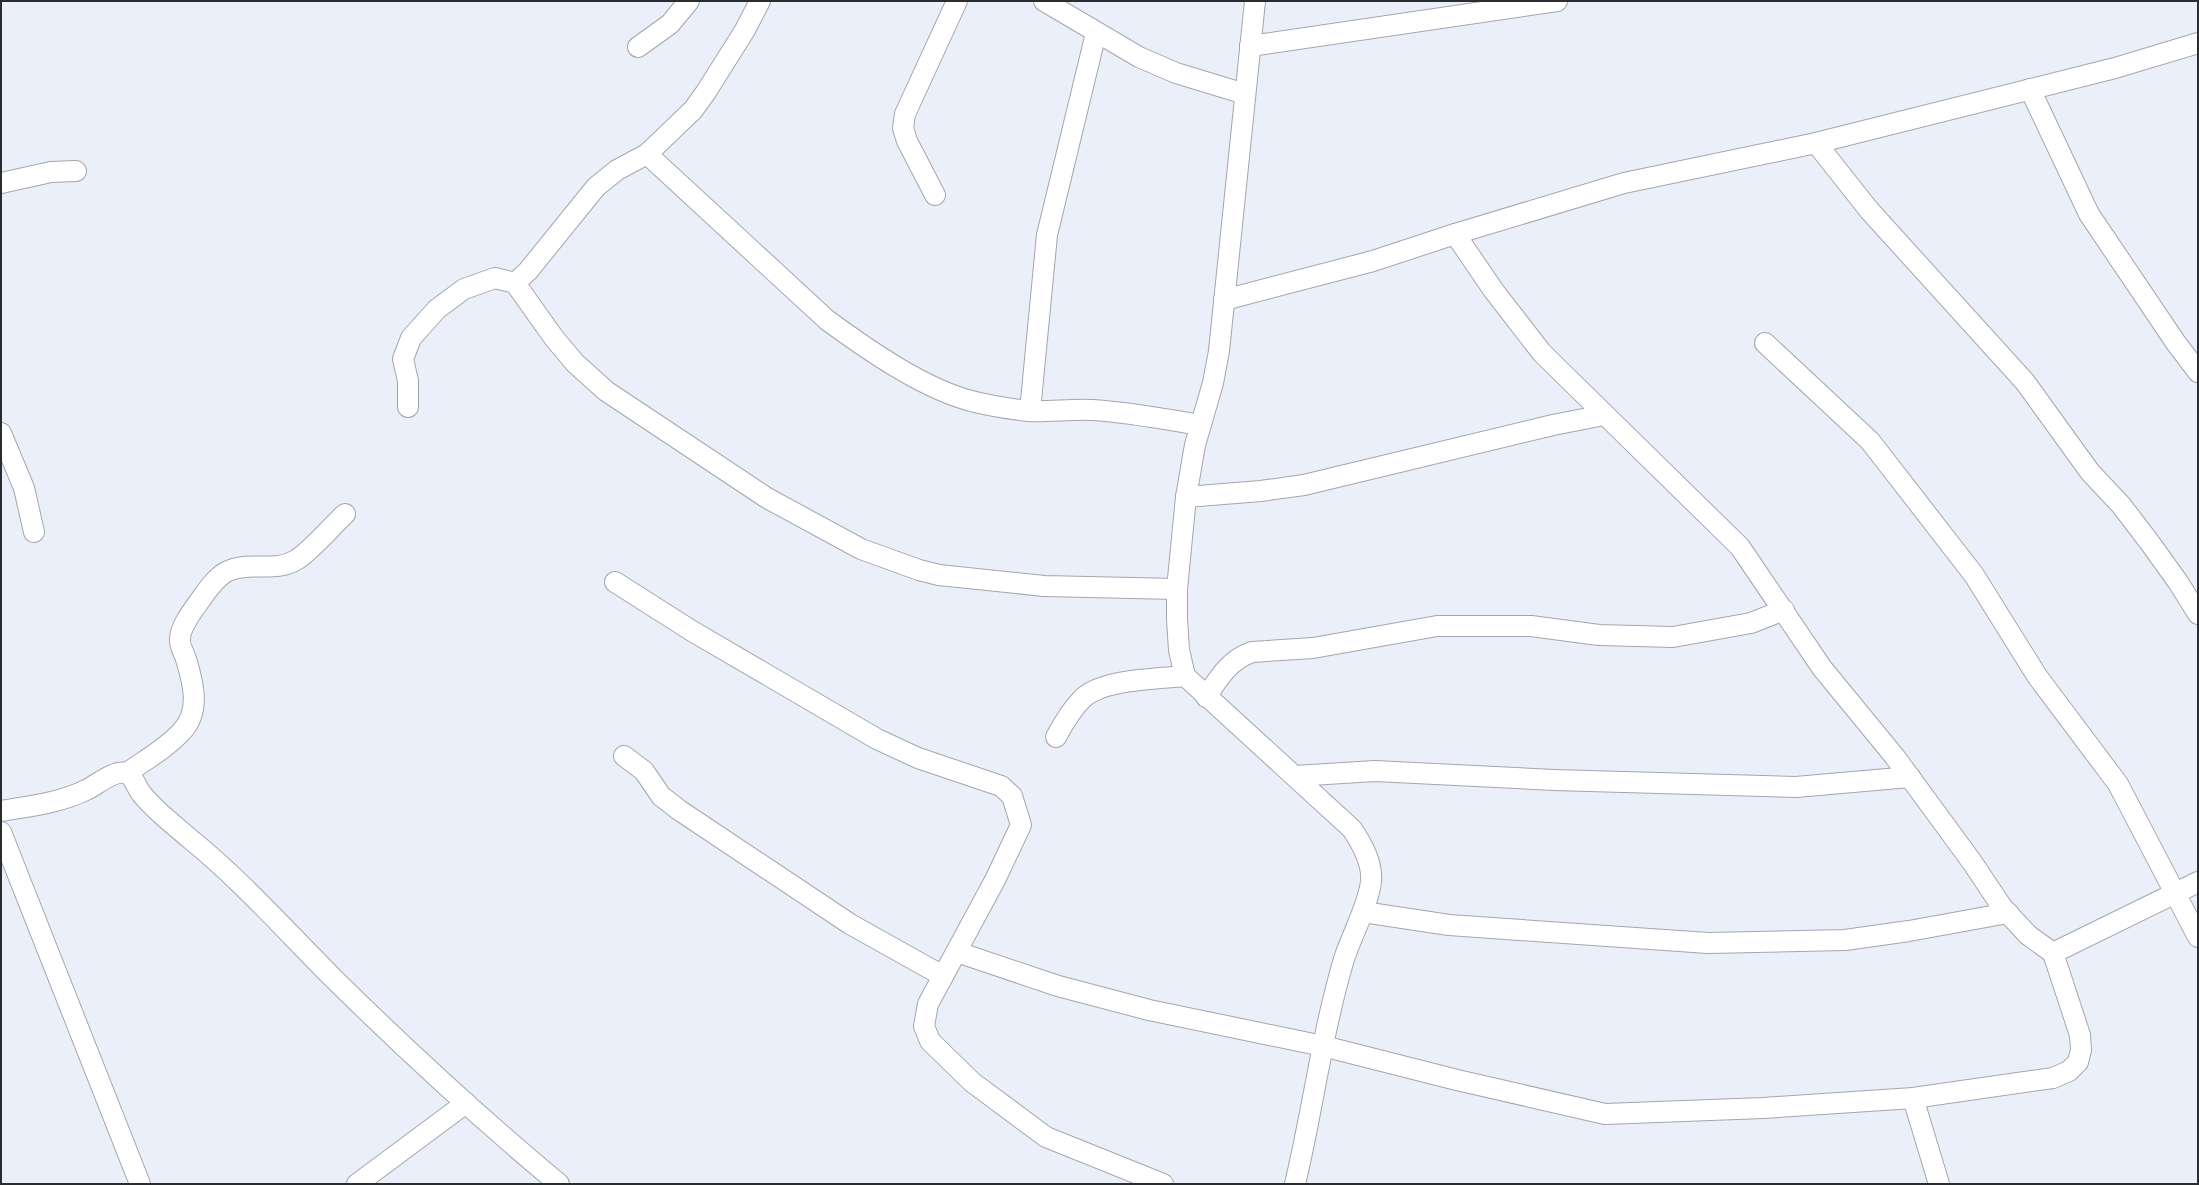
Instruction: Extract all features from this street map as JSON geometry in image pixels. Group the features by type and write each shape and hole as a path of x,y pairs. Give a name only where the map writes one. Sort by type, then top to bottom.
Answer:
{"street":[{"path":"638,47 670,24 688,1"},
{"path":"515,283 528,271 596,187 617,170 647,154 693,110 745,30 760,1"},
{"path":"935,195 907,141 903,128 905,114 957,1"},
{"path":"1255,1 1218,358 1213,383 1200,425 1186,497 1177,589 1179,650 1185,676 1206,697 1352,829 1363,847 1369,864 1371,882 1363,912 1344,958 1323,1046 1308,1127 1295,1184"},
{"path":"1250,46 1557,1"},
{"path":"1047,2 1139,57 1176,73 1245,94"},
{"path":"1030,411 1033,364 1047,235 1096,32"},
{"path":"1224,300 1374,261 1456,234 1624,183 1816,143 2115,68 2198,43"},
{"path":"2030,89 2089,214 2176,343 2198,372"},
{"path":"1816,143 1869,210 2025,382 2090,472 2121,505 2154,548 2198,614"},
{"path":"647,154 827,320 856,342 908,372 948,392 973,402 1030,411 1093,410 1133,414 1200,425"},
{"path":"1,183 51,172 76,171"},
{"path":"957,952 1058,986 1149,1010 1323,1046 1457,1080 1605,1114 1763,1108 1913,1098 2053,1078 2070,1071 2078,1062 2081,1050 2080,1035 2052,953 2028,935 2008,914 1910,777 1822,668 1740,547 1542,353 1517,323 1456,234"},
{"path":"408,406 408,381 403,359 411,338 438,309 464,289 494,278 515,283 554,338 575,363 606,391 767,498 861,549 919,570 938,575 1044,586 1177,589"},
{"path":"1765,343 1870,441 1974,575 2037,676 2118,784 2198,937"},
{"path":"1186,497 1304,485 1553,425 1604,415"},
{"path":"1,433 24,488 34,532"},
{"path":"126,773 183,731 189,721 192,710 193,688 180,639 182,630 190,616 216,581 228,571 242,567 272,567 296,560 345,514"},
{"path":"615,582 692,630 877,739 918,758 1001,786 1012,796 1021,824 995,880 928,1004 924,1026 930,1041 972,1082 1046,1137 1163,1184"},
{"path":"1206,697 1228,666 1242,656 1252,652 1313,648 1437,626 1531,626 1599,635 1673,637 1751,623 1784,610"},
{"path":"1056,737 1070,713 1083,698 1101,688 1130,682 1185,676"},
{"path":"624,756 644,771 661,796 679,810 850,924 943,976"},
{"path":"1295,776 1375,771 1554,780 1796,787 1910,777"},
{"path":"1,811 29,807 61,799 85,791 117,773 126,773 132,777 138,791 149,803 223,867 345,990 466,1103 559,1184"},
{"path":"1,832 140,1184"},
{"path":"2052,953 2198,882"},
{"path":"1363,912 1449,925 1708,943 1846,940 2008,914"},
{"path":"1913,1098 1939,1184"},
{"path":"356,1184 466,1103"}]}
